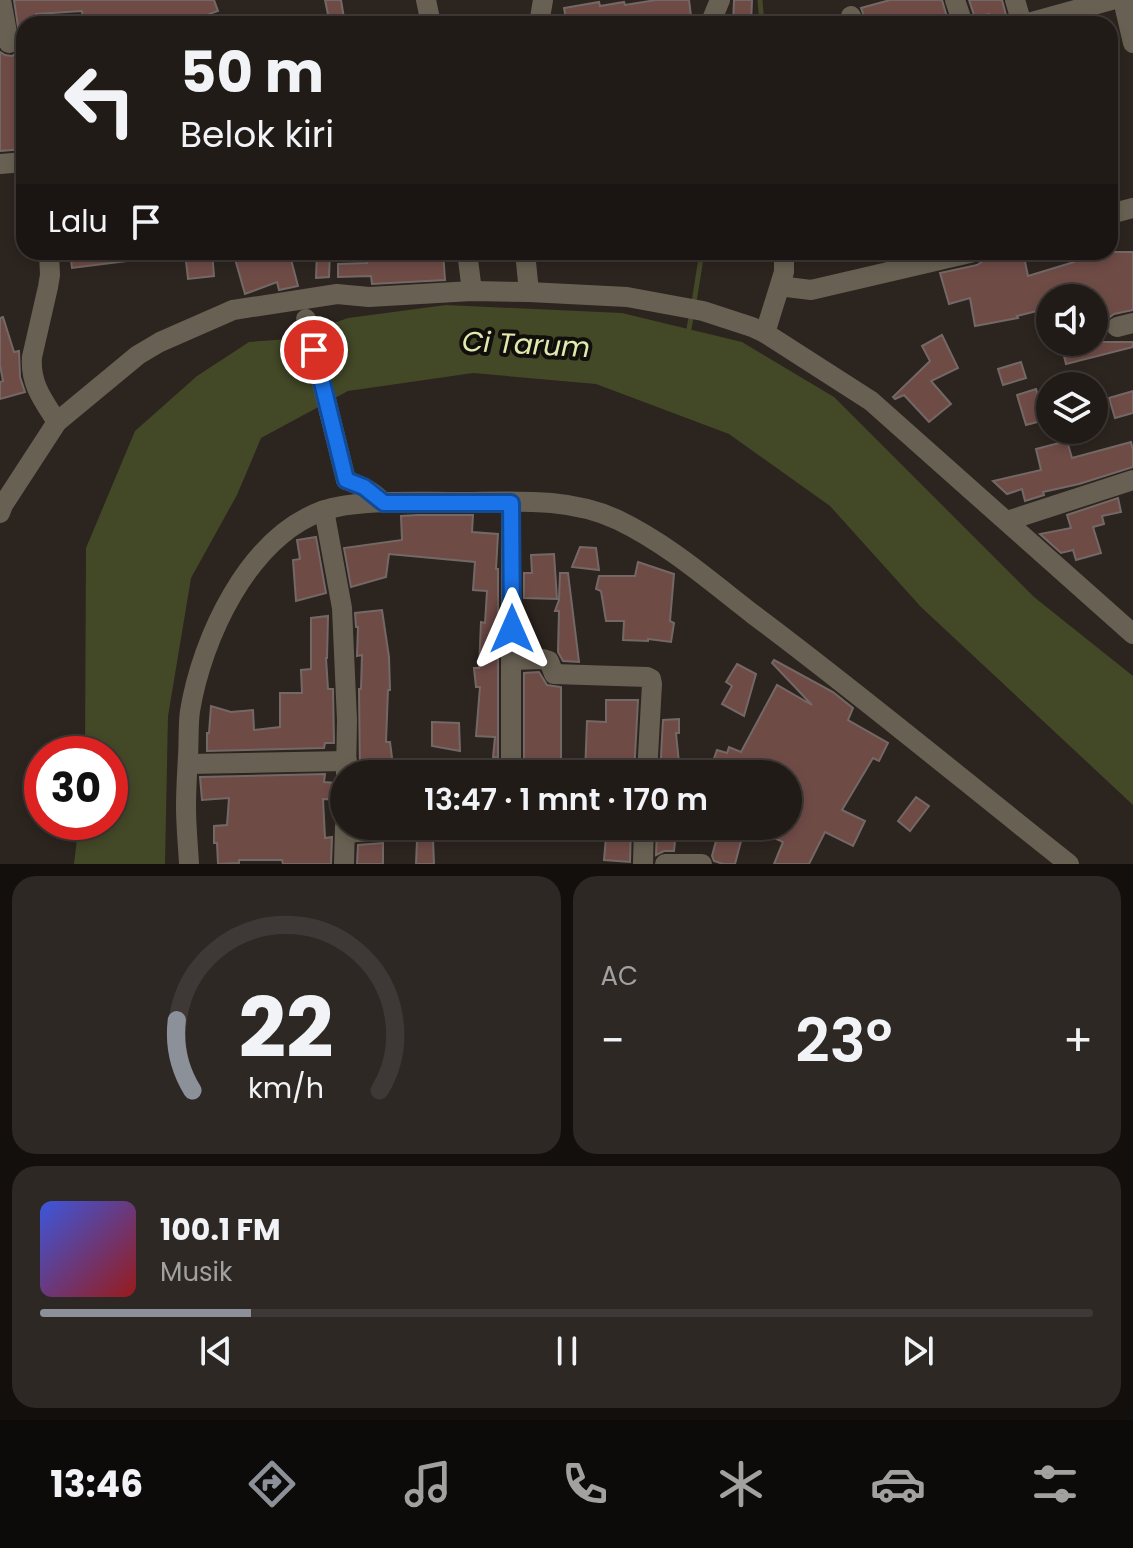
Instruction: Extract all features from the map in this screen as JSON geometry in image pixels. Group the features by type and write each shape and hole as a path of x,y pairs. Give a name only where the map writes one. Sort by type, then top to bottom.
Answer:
{"street":[{"path":"1,0 9,43"},
{"path":"1053,16 1110,0"},
{"path":"1123,0 1133,43"},
{"path":"49,260 48,287 31,370 36,389 57,422"},
{"path":"468,260 472,291"},
{"path":"526,260 529,292"},
{"path":"765,333 781,284 784,260"},
{"path":"781,284 811,290 940,260"},
{"path":"1,507 57,422 138,355 233,310 337,294 369,297 472,291 627,297 695,310 752,327 871,401 1133,634"},
{"path":"267,304 294,318 306,319 325,307 337,294"},
{"path":"306,319 346,480"},
{"path":"346,480 364,487 384,503"},
{"path":"346,480 327,497 321,512 342,608 347,760"},
{"path":"1007,521 1133,480"},
{"path":"511,503 511,760"},
{"path":"189,864 186,806 190,712 205,655 224,609 269,547 298,522 321,512 356,504 556,503 583,507 618,520 682,558 1069,864"},
{"path":"512,660 543,659 549,661 554,674 651,679 648,760"},
{"path":"188,764 330,768"},
{"path":"344,864 345,840"},
{"path":"643,864 644,840"},
{"path":"665,864 702,864"}],"water":[{"name":"Ci Tarum","path":"446,305 622,313 742,342 834,397 1034,597 1133,676 1133,805 921,607 830,506 729,434 596,384 473,373 348,391 261,438 237,495 191,578 168,716 165,864 74,864 77,840 128,840 128,736 85,736 86,548 135,431 197,376 249,342 288,339 348,318"}],"building":[{"path":"14,0 214,0 218,11 204,16 83,16 82,11 16,16"},
{"path":"325,0 341,0 344,16 328,16"},
{"path":"656,0 689,0 691,16 566,16 564,8 599,2 600,6 624,2 625,5"},
{"path":"734,0 752,0 751,16 733,16"},
{"path":"890,0 942,0 947,16 864,16 861,8"},
{"path":"969,0 1002,0 1006,15 974,16"},
{"path":"0,52 12,56 16,53 16,150 0,151"},
{"path":"1118,252 1133,252 1133,310 1108,318 1108,284 1036,284 1036,311 975,326 970,298 949,304 940,273 977,265 984,260 1025,260 1028,276 1074,260 1118,260"},
{"path":"71,260 128,260 128,261 72,268"},
{"path":"186,260 213,260 214,276 188,279"},
{"path":"235,260 291,260 298,286 279,290 277,282 245,294"},
{"path":"317,260 330,260 329,277 316,278"},
{"path":"367,260 444,260 445,280 372,284 371,276 338,277 338,264 367,263"},
{"path":"3,317 14,352 19,351 20,377 25,392 0,399 0,382 3,381 0,318"},
{"path":"942,335 958,368 931,381 951,404 929,422 904,395 893,397 930,361 922,346"},
{"path":"1108,342 1133,342 1133,347 1108,353"},
{"path":"1064,356 1098,356 1066,364"},
{"path":"1021,362 1026,378 1003,385 998,369"},
{"path":"1036,389 1036,422 1026,425 1017,395"},
{"path":"1133,391 1133,413 1115,418 1109,398"},
{"path":"1131,442 1133,467 1043,492 1044,495 1025,501 1022,489 1007,494 993,481 1041,470 1036,449 1068,444 1072,458"},
{"path":"1118,498 1121,512 1102,516 1104,524 1093,527 1101,553 1076,560 1073,550 1061,553 1040,534 1071,528 1067,515"},
{"path":"473,515 472,532 498,534 498,758 493,757 495,737 476,736 480,687 476,687 474,668 479,668 481,622 485,623 487,591 473,590 475,562 389,554 386,577 351,587 344,548 402,540 401,516"},
{"path":"316,537 326,593 296,601 293,560 300,559 297,540"},
{"path":"580,547 596,548 599,570 572,567"},
{"path":"554,554 557,599 524,598 524,573 532,573 531,555"},
{"path":"638,562 674,574 671,642 623,640 624,621 606,621 601,591 596,589 599,576 635,576"},
{"path":"560,573 568,573 579,662 563,661 558,652 559,611 555,611 559,600"},
{"path":"382,610 390,690 386,742 390,742 392,760 360,760 362,655 357,656 355,613"},
{"path":"328,616 326,658 328,689 333,689 334,743 325,743 324,748 207,751 211,706 231,712 253,710 254,730 280,727 280,693 302,693 301,670 311,669 311,618"},
{"path":"774,660 833,692 853,708 848,720 888,743 879,761 873,758 842,810 865,821 853,846 825,832 809,864 774,864 783,842 779,840 802,840 802,760 713,760 717,750 727,753 729,747 741,752 777,685 812,705 772,663"},
{"path":"737,664 756,674 744,716 722,704 732,686 726,682"},
{"path":"539,672 547,685 561,687 561,760 524,760 524,673"},
{"path":"606,700 638,700 635,760 586,760 587,721 606,722"},
{"path":"679,719 679,733 676,733 679,760 661,760 663,720"},
{"path":"432,722 459,723 460,751 432,746"},
{"path":"325,774 324,782 330,782 330,799 323,799 325,838 332,840 331,864 239,860 239,863 218,864 214,826 227,825 229,798 202,800 200,777"},
{"path":"916,797 929,806 910,831 898,821"},
{"path":"417,840 433,840 434,864 416,864"},
{"path":"606,840 631,840 630,862 604,860"},
{"path":"657,840 683,840 675,841 674,851 656,855"},
{"path":"716,840 741,840 735,864 714,861 712,856"},
{"path":"383,843 383,864 357,864 358,845"}],"waterway":[{"path":"760,0 761,16"},
{"path":"694,302 701,260"},
{"path":"688,334 692,312"}],"route":[{"path":"314,350 346,480 364,487 384,503 511,503 512,629"}]}
